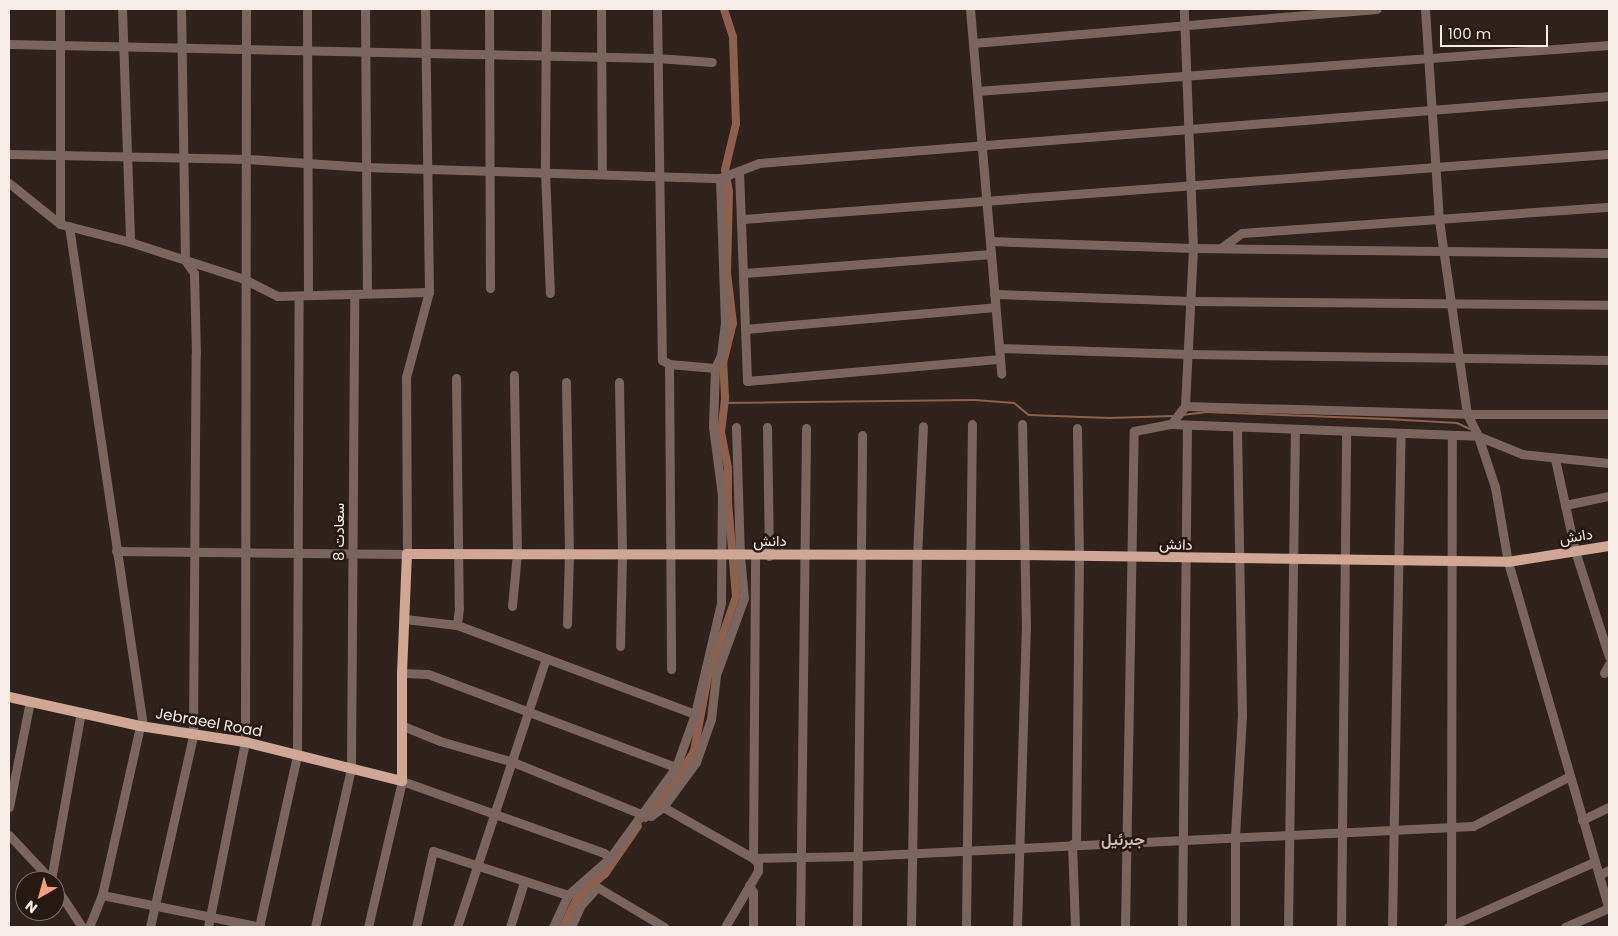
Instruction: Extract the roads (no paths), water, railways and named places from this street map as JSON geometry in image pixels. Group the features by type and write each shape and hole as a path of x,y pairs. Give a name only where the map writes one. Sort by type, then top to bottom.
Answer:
{"main road":[{"name":"دانش","path":"407,554 569,553 672,557 807,556 861,558 1025,556 1239,561 1347,558 1400,562 1454,560 1508,562 1609,546"},
{"path":"402,781 402,673 407,554"},
{"name":"Jebraeel Road","path":"9,697 193,736 245,742 402,781"}],"street":[{"path":"60,9 61,157 64,225 142,726 102,895 89,927"},
{"path":"122,9 125,158 130,242"},
{"path":"150,927 193,736 194,273 185,260 182,160 182,9"},
{"path":"208,927 245,742 244,279 248,159 246,9"},
{"path":"102,895 260,927 297,756 298,555 308,164 309,51 307,9"},
{"path":"365,9 367,292"},
{"path":"116,551 194,554 407,554 406,377 429,292 429,168 425,9"},
{"path":"489,9 490,288"},
{"path":"546,9 545,170 550,293"},
{"path":"601,9 602,174"},
{"path":"657,9 662,360 670,364 714,368"},
{"path":"970,9 1001,374"},
{"path":"1171,424 1185,406 1192,301 1193,248 1184,9"},
{"path":"973,43 1185,23 1377,9"},
{"path":"1424,9 1429,58 1438,220 1444,251 1448,304 1468,418 1478,436 1495,487 1508,562 1594,862 1609,908 1564,927"},
{"path":"9,44 59,43 181,49 246,48 365,53 657,58 712,62"},
{"path":"977,90 1188,78 1609,45"},
{"path":"9,154 182,160 248,159 365,167 490,171 545,170 720,178 759,163 1189,131 1609,96"},
{"path":"743,219 1191,185 1436,169 1609,154"},
{"path":"739,171 743,219 745,378 749,382 1000,359"},
{"path":"553,927 568,894 610,858 676,768 695,714 721,603 723,557 722,494 713,426 714,368 721,355 725,323 720,178"},
{"path":"9,183 64,225 130,242 244,279 277,296 354,296 367,292 429,292"},
{"path":"1221,248 1242,233 1609,207"},
{"path":"990,241 1193,248 1609,253"},
{"path":"744,273 991,254"},
{"path":"994,294 1192,301 1609,305"},
{"name":"سعادت 8","path":"315,927 351,768 354,296"},
{"path":"745,329 995,307"},
{"path":"999,348 1188,354 1609,360"},
{"path":"670,364 671,669"},
{"path":"512,606 517,553 514,375"},
{"path":"456,378 459,555 457,625"},
{"path":"566,382 569,553 567,624"},
{"path":"619,382 622,554 620,646"},
{"path":"1185,406 1468,418 1609,414"},
{"path":"966,927 965,849 972,424"},
{"path":"1017,927 1022,846 1025,556 1022,424"},
{"path":"1125,927 1125,841 1134,431 1171,424 1478,436 1522,454 1555,459 1609,463"},
{"path":"1182,927 1187,425"},
{"path":"912,927 917,557 923,426"},
{"path":"403,726 440,741 513,762 641,814 651,816 663,806 696,762 711,719 716,675 744,598 740,556 736,427"},
{"path":"767,427 769,556"},
{"path":"1235,927 1235,836 1242,716 1237,427"},
{"path":"800,927 807,556 806,428"},
{"path":"1075,926 1074,844 1079,558 1076,428"},
{"path":"1288,927 1295,429"},
{"path":"1341,927 1347,558 1346,431"},
{"path":"1392,927 1401,433"},
{"path":"857,927 862,435"},
{"path":"1452,435 1454,560 1449,827 1450,927 1594,862"},
{"path":"1555,459 1575,551 1609,657"},
{"path":"1565,505 1609,496"},
{"path":"753,858 755,556"},
{"path":"405,619 457,625 695,714"},
{"path":"457,927 476,864 513,762 546,658"},
{"path":"1604,673 1609,664"},
{"path":"402,673 428,674 676,768"},
{"path":"9,806 30,701"},
{"path":"55,871 81,712"},
{"path":"753,858 859,856 1022,846 1473,826 1570,776"},
{"path":"368,927 402,781 604,853 610,858"},
{"path":"663,806 753,858 758,863 758,871 725,927"},
{"path":"1582,820 1609,807"},
{"path":"9,835 43,871"},
{"path":"416,927 433,851 476,864 524,882 568,894"},
{"path":"1598,875 1609,870"},
{"path":"510,927 524,882"},
{"path":"749,885 753,892 753,927"},
{"path":"571,927 581,905 597,887 664,927"},
{"path":"65,901 82,927"}],"waterway":[{"path":"645,818 678,777 694,751 708,676 736,597 728,501 728,468 721,432 725,397 723,363 733,323 727,273 729,192 725,170 736,124 733,37 724,9"},
{"path":"724,403 974,400 1014,403 1029,415 1109,418 1172,416"},
{"path":"1182,415 1205,412 1387,419 1457,423 1470,429"},
{"path":"563,927 577,898 605,874 638,826"}],"district":[{"name":"جبرئیل","path":"1123,840"}]}
